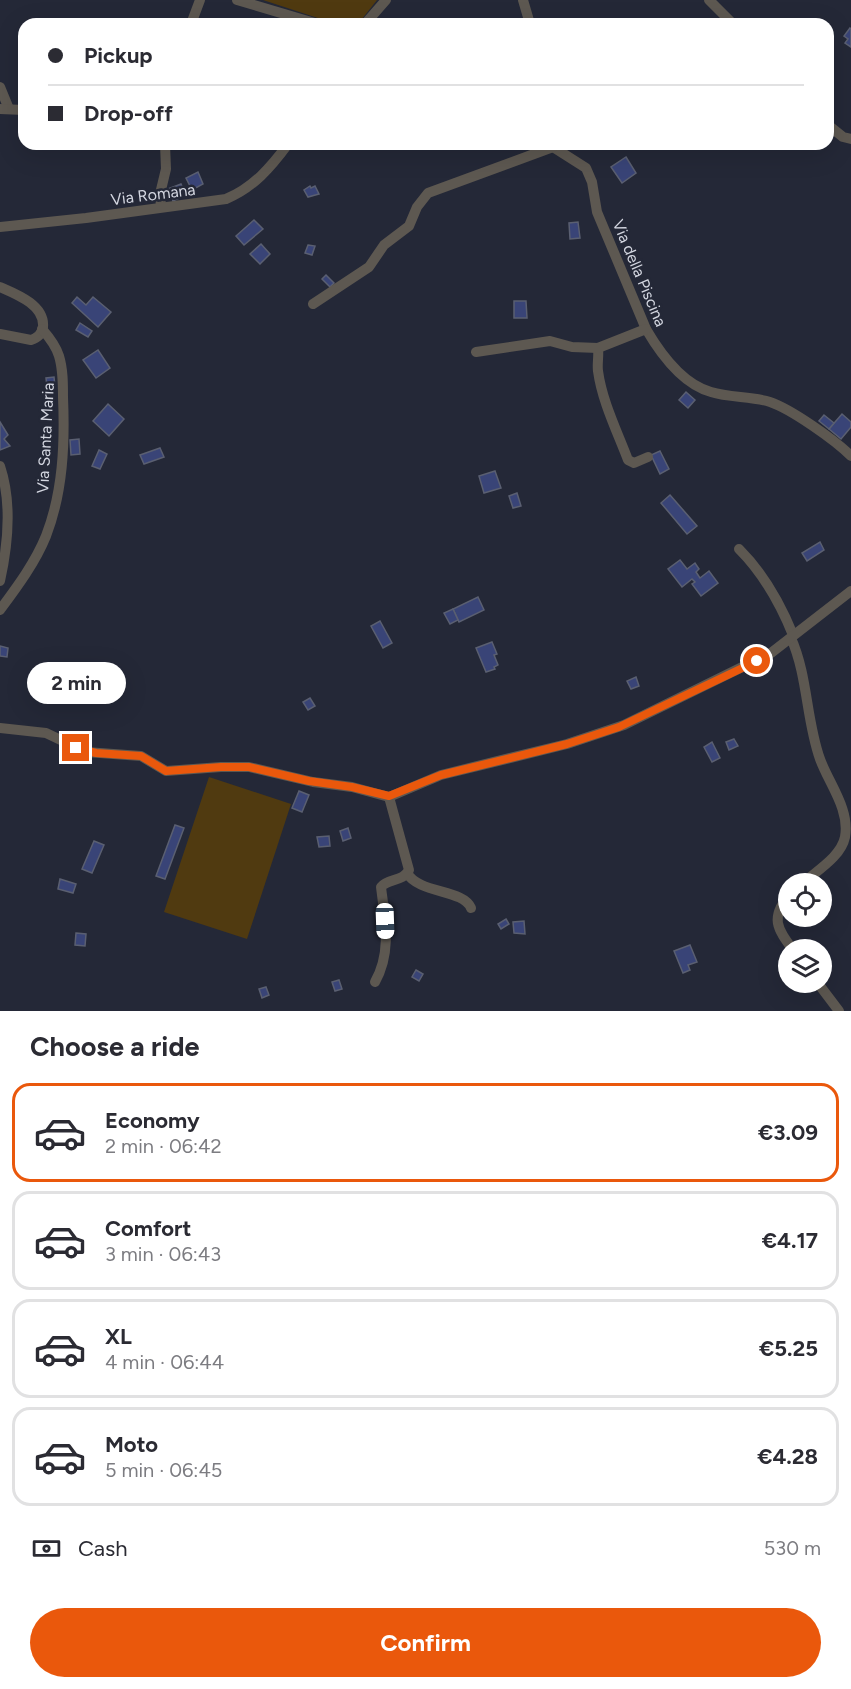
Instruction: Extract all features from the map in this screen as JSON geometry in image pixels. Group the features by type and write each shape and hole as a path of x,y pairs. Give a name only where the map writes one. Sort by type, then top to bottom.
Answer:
{"street":[{"path":"194,18 200,0"},
{"path":"237,0 298,18"},
{"path":"370,18 386,0"},
{"path":"523,0 528,18"},
{"path":"709,0 727,18"},
{"path":"0,87 4,109"},
{"path":"834,129 851,139"},
{"path":"161,207 160,194 166,169 165,150"},
{"name":"Via Romana","path":"0,227 210,202 235,195 256,181 283,150"},
{"path":"314,304 369,267 384,245 409,226 417,207 428,193 540,150"},
{"name":"Via della Piscina","path":"560,150 586,168 592,182 597,212 646,329 655,346 679,372 709,392 756,398 774,403 851,456"},
{"path":"0,286 33,306 41,316 42,329 37,338 31,340 0,334"},
{"name":"Via Santa Maria","path":"0,610 23,578 43,542 55,508 60,484 63,426 62,373 57,351 42,329"},
{"path":"476,352 550,341 572,347 598,348 646,329"},
{"path":"598,348 597,367 600,386 628,460 634,463 648,457"},
{"path":"0,466 6,488 8,513 0,582"},
{"path":"739,549 753,563 779,603 792,637 802,675 818,752 843,815 845,850 816,873"},
{"path":"0,728 46,733 86,752 141,756 166,771 249,767 389,796 441,775 567,744 619,727 757,661 777,649 851,591"},
{"path":"375,982 386,953 381,887 404,877 408,863 389,796"},
{"path":"407,873 416,883 465,901 471,908"},
{"path":"825,993 839,1011"}],"shaded area":[{"path":"263,0 377,0 363,18 318,18"},
{"path":"209,777 291,804 247,939 164,912"}],"building":[{"path":"850,28 851,47 845,43 848,39 844,36"},
{"path":"626,157 636,173 622,183 611,167"},
{"path":"198,172 203,184 192,190 186,178"},
{"path":"181,184 186,195 173,201 168,189"},
{"path":"310,186 311,188 315,186 319,194 308,197 304,190"},
{"path":"254,220 263,229 244,245 236,236"},
{"path":"578,222 580,238 570,239 569,223"},
{"path":"261,244 270,254 260,264 250,254"},
{"path":"308,245 315,246 312,255 305,253"},
{"path":"326,275 334,283 330,287 322,279"},
{"path":"77,297 86,305 93,297 111,312 98,327 72,303"},
{"path":"514,301 526,301 527,318 514,318"},
{"path":"80,323 92,331 88,337 76,330"},
{"path":"98,350 110,368 96,378 83,360"},
{"path":"54,377 55,387 47,387 46,378"},
{"path":"686,392 695,400 688,408 679,400"},
{"path":"108,404 124,419 109,436 93,421"},
{"path":"842,414 851,422 851,427 841,439 829,429"},
{"path":"824,415 834,423 829,429 819,421"},
{"path":"0,422 8,435 4,439 10,446 0,450"},
{"path":"79,439 80,454 71,455 70,440"},
{"path":"160,448 164,457 144,464 140,455"},
{"path":"99,450 107,454 100,469 92,466"},
{"path":"660,451 669,469 660,474 651,455"},
{"path":"495,471 501,488 484,493 479,476"},
{"path":"517,493 521,506 513,508 509,496"},
{"path":"670,495 697,526 687,534 661,503"},
{"path":"820,542 824,550 807,561 802,553"},
{"path":"680,560 687,569 695,563 699,569 696,572 700,578 709,571 718,583 701,596 692,584 695,582 692,579 682,587 668,569"},
{"path":"478,597 484,610 459,622 453,609"},
{"path":"453,609 458,620 450,624 444,613"},
{"path":"380,621 392,643 383,648 371,626"},
{"path":"492,642 497,654 494,655 498,665 494,667 495,669 486,672 476,648"},
{"path":"0,646 8,648 7,657 0,656"},
{"path":"636,677 639,686 631,689 627,681"},
{"path":"310,698 315,706 308,710 303,702"},
{"path":"734,739 738,746 729,750 726,742"},
{"path":"712,742 720,758 712,762 704,747"},
{"path":"299,791 309,795 302,812 292,808"},
{"path":"175,825 184,828 165,879 156,876"},
{"path":"348,828 351,838 343,841 340,831"},
{"path":"329,836 330,846 319,847 317,837"},
{"path":"94,841 104,845 92,873 82,869"},
{"path":"60,879 76,884 73,893 58,889"},
{"path":"506,919 509,924 501,929 498,924"},
{"path":"524,921 525,934 514,933 513,922"},
{"path":"76,933 86,934 85,946 75,945"},
{"path":"690,945 697,962 688,965 690,970 683,973 674,951"},
{"path":"416,970 423,974 419,981 412,977"},
{"path":"339,980 342,989 335,991 332,982"},
{"path":"266,987 269,995 262,998 259,989"}],"route":[{"path":"76,748 96,753 141,756 166,771 249,767 389,796 441,775 567,744 619,727 757,661"}]}
